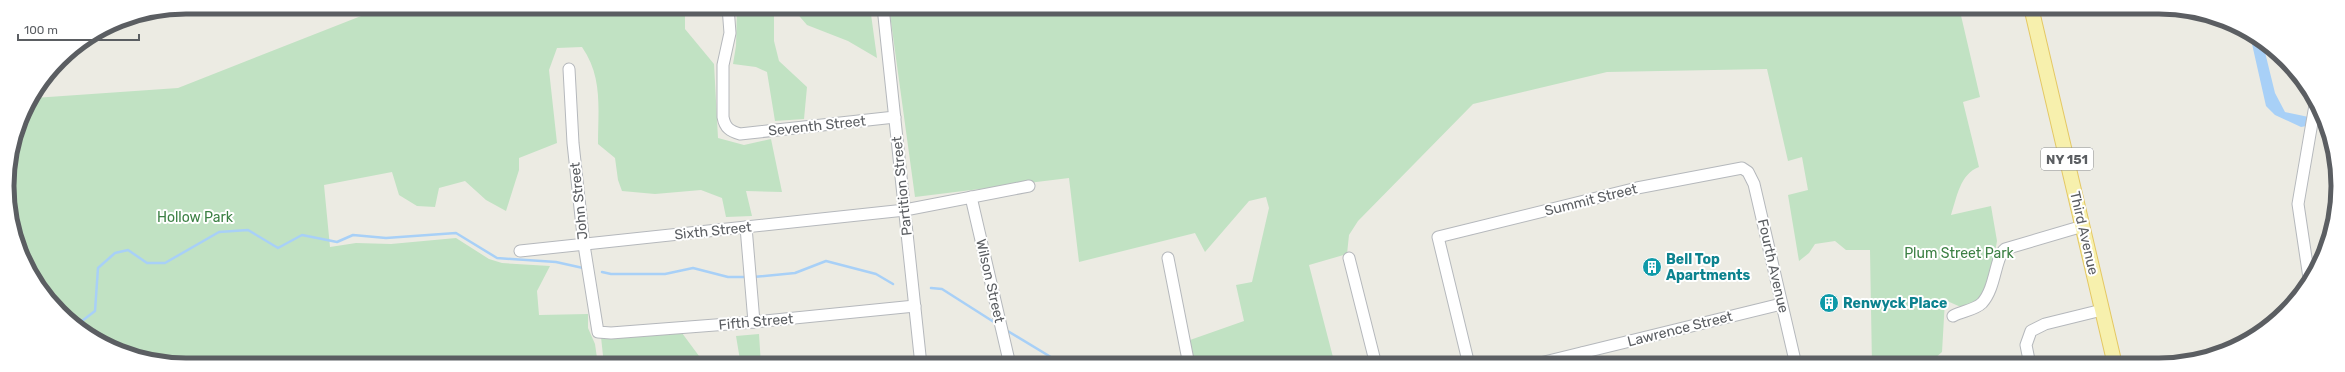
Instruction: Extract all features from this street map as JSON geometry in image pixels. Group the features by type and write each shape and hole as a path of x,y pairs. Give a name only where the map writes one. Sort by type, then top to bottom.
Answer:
{"main road":[{"name":"Third Avenue","path":"2032,14 2114,358"}],"street":[{"name":"Seventh Street","path":"729,14 730,33 723,65 723,117 727,128 740,134 895,117"},
{"name":"Partition Street","path":"884,14 920,358"},
{"name":"John Street","path":"569,69 573,143 584,245 598,332"},
{"path":"2308,272 2298,204 2314,112"},
{"name":"Summit Street","path":"1467,358 1438,237 1638,188 1732,169 1746,169"},
{"name":"Fourth Avenue","path":"1746,169 1754,184 1794,358"},
{"name":"Sixth Street","path":"520,251 905,210 1028,186"},
{"name":"Wilson Street","path":"971,198 1008,358"},
{"path":"1953,316 1980,304 1987,297 1996,276 2001,251 2083,226"},
{"path":"746,227 754,322"},
{"path":"1168,258 1188,358"},
{"path":"1349,258 1374,358"},
{"name":"Lawrence Street","path":"1561,358 1781,304"},
{"name":"Fifth Street","path":"598,332 611,333 754,322 915,306"},
{"path":"2029,358 2026,345 2031,331 2045,324 2102,310"},
{"path":"1582,353 1583,358"}],"green space":[{"name":"Hollow Park","path":"366,14 685,14 685,29 714,64 718,138 744,145 771,139 782,192 746,191 752,216 726,217 722,198 701,190 655,194 622,191 618,180 615,158 598,144 598,94 589,58 582,47 557,48 549,70 557,143 519,158 519,170 506,211 486,200 465,181 439,188 435,207 417,206 399,195 392,172 324,185 330,247 356,243 391,244 456,238 489,259 502,263 550,266 537,291 539,315 588,314 588,328 595,344 597,358 175,358 152,355 120,345 90,329 64,308 43,282 27,252 17,220 14,197 15,164 23,131 38,98 178,88"},
{"path":"737,14 774,14 774,41 779,61 807,87 804,119 775,121 767,72 756,67 733,64 736,46"},
{"path":"797,14 871,14 877,58 848,41 807,25"},
{"name":"Plum Street Park","path":"890,14 1961,14 1980,97 1963,102 1979,167 1967,175 1963,181 1957,194 1951,215 1991,206 1997,241 1990,280 1978,302 1963,308 1945,300 1942,352 1935,358 1872,358 1870,250 1846,250 1835,241 1815,244 1809,253 1799,261 1788,195 1808,190 1802,157 1788,161 1767,69 1607,72 1473,104 1358,221 1349,235 1347,254 1309,265 1333,358 1193,358 1190,340 1244,321 1236,285 1252,282 1269,208 1266,197 1249,201 1205,252 1195,233 1079,262 1069,178 915,197"},
{"path":"682,333 701,358 603,358 601,337"},
{"path":"759,334 761,358 740,358 736,336"}],"water":[{"path":"2250,40 2265,51 2275,93 2285,112 2317,119 2320,127 2312,125 2301,127 2275,115 2266,106"}],"waterway":[{"path":"81,322 95,311 98,268 115,253 128,250 147,263 165,263 219,232 248,230 278,248 302,235 337,242 353,235 386,238 456,233 497,258 556,262 583,268"},
{"path":"753,277 795,273 826,261 876,274 893,284"},
{"path":"602,272 611,274 665,274 693,268 728,277 748,277"},
{"path":"931,288 942,289 997,324"},
{"path":"1006,330 1052,358"}],"place":[{"name":"Bell Top Apartments","path":"1652,267"},
{"name":"Renwyck Place","path":"1829,303"}]}
